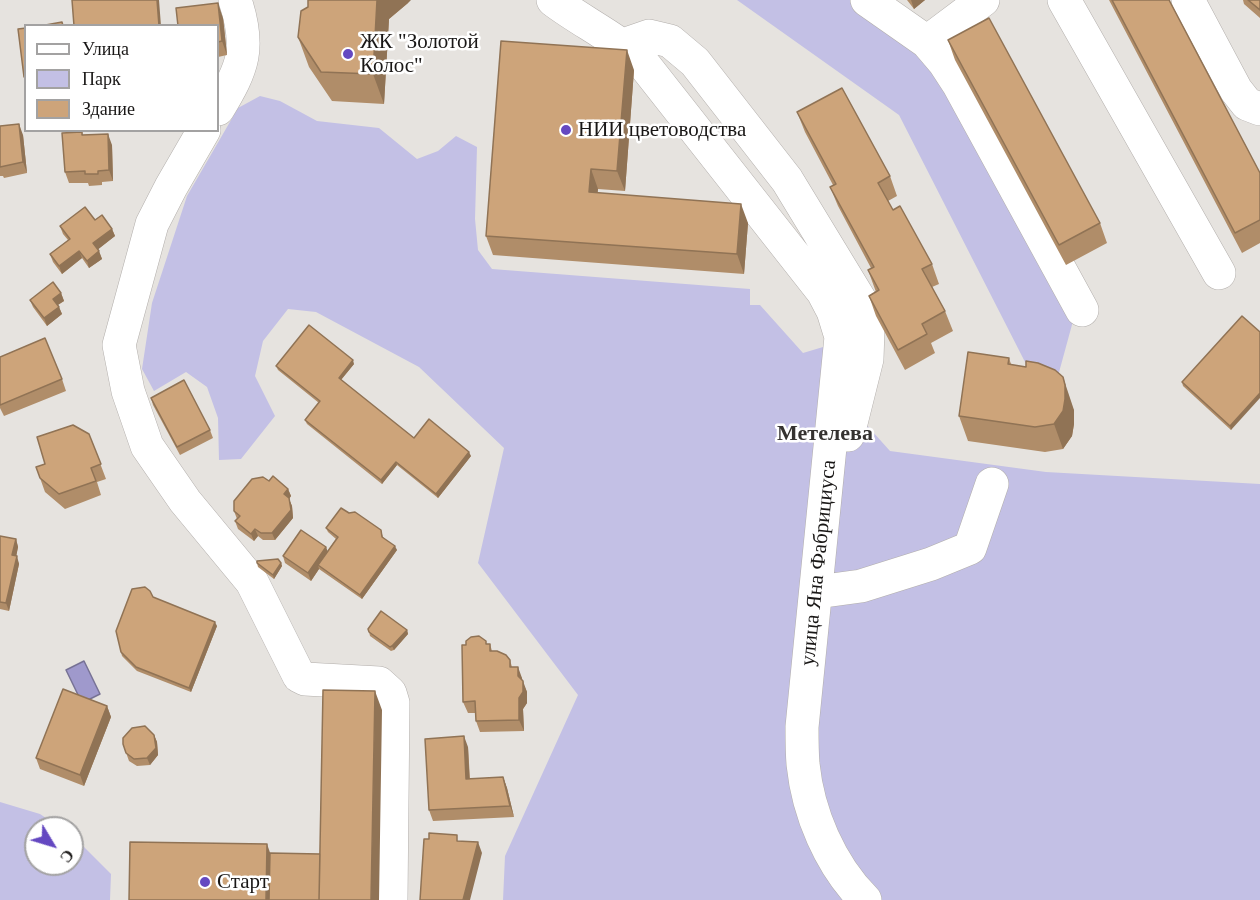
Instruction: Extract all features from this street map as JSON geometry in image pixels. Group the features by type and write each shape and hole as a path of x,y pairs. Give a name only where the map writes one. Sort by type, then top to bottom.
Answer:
{"street":[{"path":"219,107 235,80 243,56 243,23 235,0"},
{"path":"867,0 927,42 944,62 959,85 1082,310"},
{"path":"927,42 983,0"},
{"path":"1064,0 1219,273"},
{"path":"1188,0 1236,90 1247,104 1260,109"},
{"name":"улица Яна Фабрициуса","path":"573,4 642,62 823,292 833,312 841,337 802,727 803,764 809,797 824,841 841,870 865,900"},
{"path":"203,132 152,224 119,345 128,391 147,446 185,501 252,582 299,676 305,680 379,683 390,693 393,703 391,900"},
{"path":"817,592 861,586 931,564 970,548 992,484"}],"green space":[{"path":"737,0 867,0 927,42 1073,321 1049,409 899,115"},
{"path":"260,96 280,101 317,121 379,128 417,159 438,151 456,136 477,147 475,219 478,250 492,269 750,289 750,305 760,305 803,353 833,344 829,383 890,451 1046,472 1260,484 1260,900 503,900 505,856 578,695 478,563 504,448 419,367 316,312 288,309 263,341 255,376 275,416 241,459 219,460 218,418 207,387 186,372 154,391 142,369 152,303 187,196 238,108"},
{"path":"0,802 43,816 24,816 24,876 84,876 84,847 111,874 110,900 0,900"}],"shaded area":[{"path":"84,661 100,694 82,703 66,670"}],"building":[{"path":"72,0 157,0 159,24 74,24"},
{"path":"308,0 377,0 373,74 321,72 298,37 301,11 308,7"},
{"path":"1112,0 1169,0 1260,173 1260,220 1235,233"},
{"path":"1248,0 1260,0 1260,10"},
{"path":"218,3 222,41 219,42 219,24 178,24 176,8"},
{"path":"989,18 1100,223 1059,245 948,40"},
{"path":"24,28 24,77 18,29"},
{"name":"НИИ цветоводства","path":"501,41 627,50 617,171 591,169 589,192 741,204 737,254 486,236"},
{"path":"842,88 890,176 878,183 893,210 900,206 932,264 922,269 945,311 922,324 927,334 898,350 869,296 879,290 868,270 874,267 830,187 836,184 797,112"},
{"path":"19,124 23,162 0,167 0,126"},
{"path":"82,132 82,135 108,134 109,170 98,171 98,174 85,174 85,171 65,172 62,133"},
{"path":"85,207 95,220 102,215 112,229 93,243 99,251 87,261 79,251 59,266 50,254 70,239 60,226"},
{"path":"53,282 61,293 53,299 59,307 44,318 30,300"},
{"path":"1242,316 1260,332 1260,393 1230,426 1182,382"},
{"path":"309,325 353,360 339,378 414,438 429,419 469,452 436,494 396,462 381,480 305,420 320,401 276,366"},
{"path":"45,338 62,379 0,405 0,357"},
{"path":"968,352 1009,358 1008,364 1026,367 1026,361 1055,370 1063,377 1065,399 1063,411 1054,424 1035,427 959,416"},
{"path":"184,380 210,430 177,447 151,398"},
{"path":"73,425 89,434 101,464 91,468 96,481 59,494 40,478 36,467 45,464 37,437"},
{"path":"273,476 288,489 284,494 289,498 291,510 272,533 261,533 255,529 251,534 235,521 240,516 234,511 234,501 252,479 263,477 269,481"},
{"path":"341,508 349,513 355,512 381,530 382,537 395,546 360,595 318,565 338,537 326,528"},
{"path":"301,530 326,547 308,573 283,556"},
{"path":"0,536 16,539 12,555 17,556 6,603 0,602"},
{"path":"278,559 281,563 273,575 257,563 257,561"},
{"path":"145,587 153,597 215,622 189,688 136,667 121,652 116,631 132,589"},
{"path":"381,611 407,630 390,647 368,629"},
{"path":"479,636 486,641 486,644 490,644 490,651 506,655 510,660 510,667 518,667 518,676 523,681 523,692 519,698 519,720 476,721 475,701 463,702 462,645 466,645 466,641 471,637"},
{"path":"63,689 107,706 80,775 36,758"},
{"path":"323,690 375,691 371,900 319,900"},
{"path":"145,726 154,735 156,748 147,758 134,759 126,753 123,738 132,728"},
{"path":"464,736 466,779 503,777 510,806 429,810 425,739"},
{"path":"429,833 457,835 457,841 478,842 463,900 420,900 424,839 429,839"},
{"name":"Старт","path":"130,842 267,844 266,900 129,900"},
{"path":"270,853 320,854 319,900 269,900"}],"place":[{"name":"ЖК \"Золотой Колос\"","path":"348,54"},
{"name":"НИИ цветоводства","path":"566,130"},
{"name":"Старт","path":"205,882"}],"district":[{"name":"Метелева","path":"825,434"}]}
